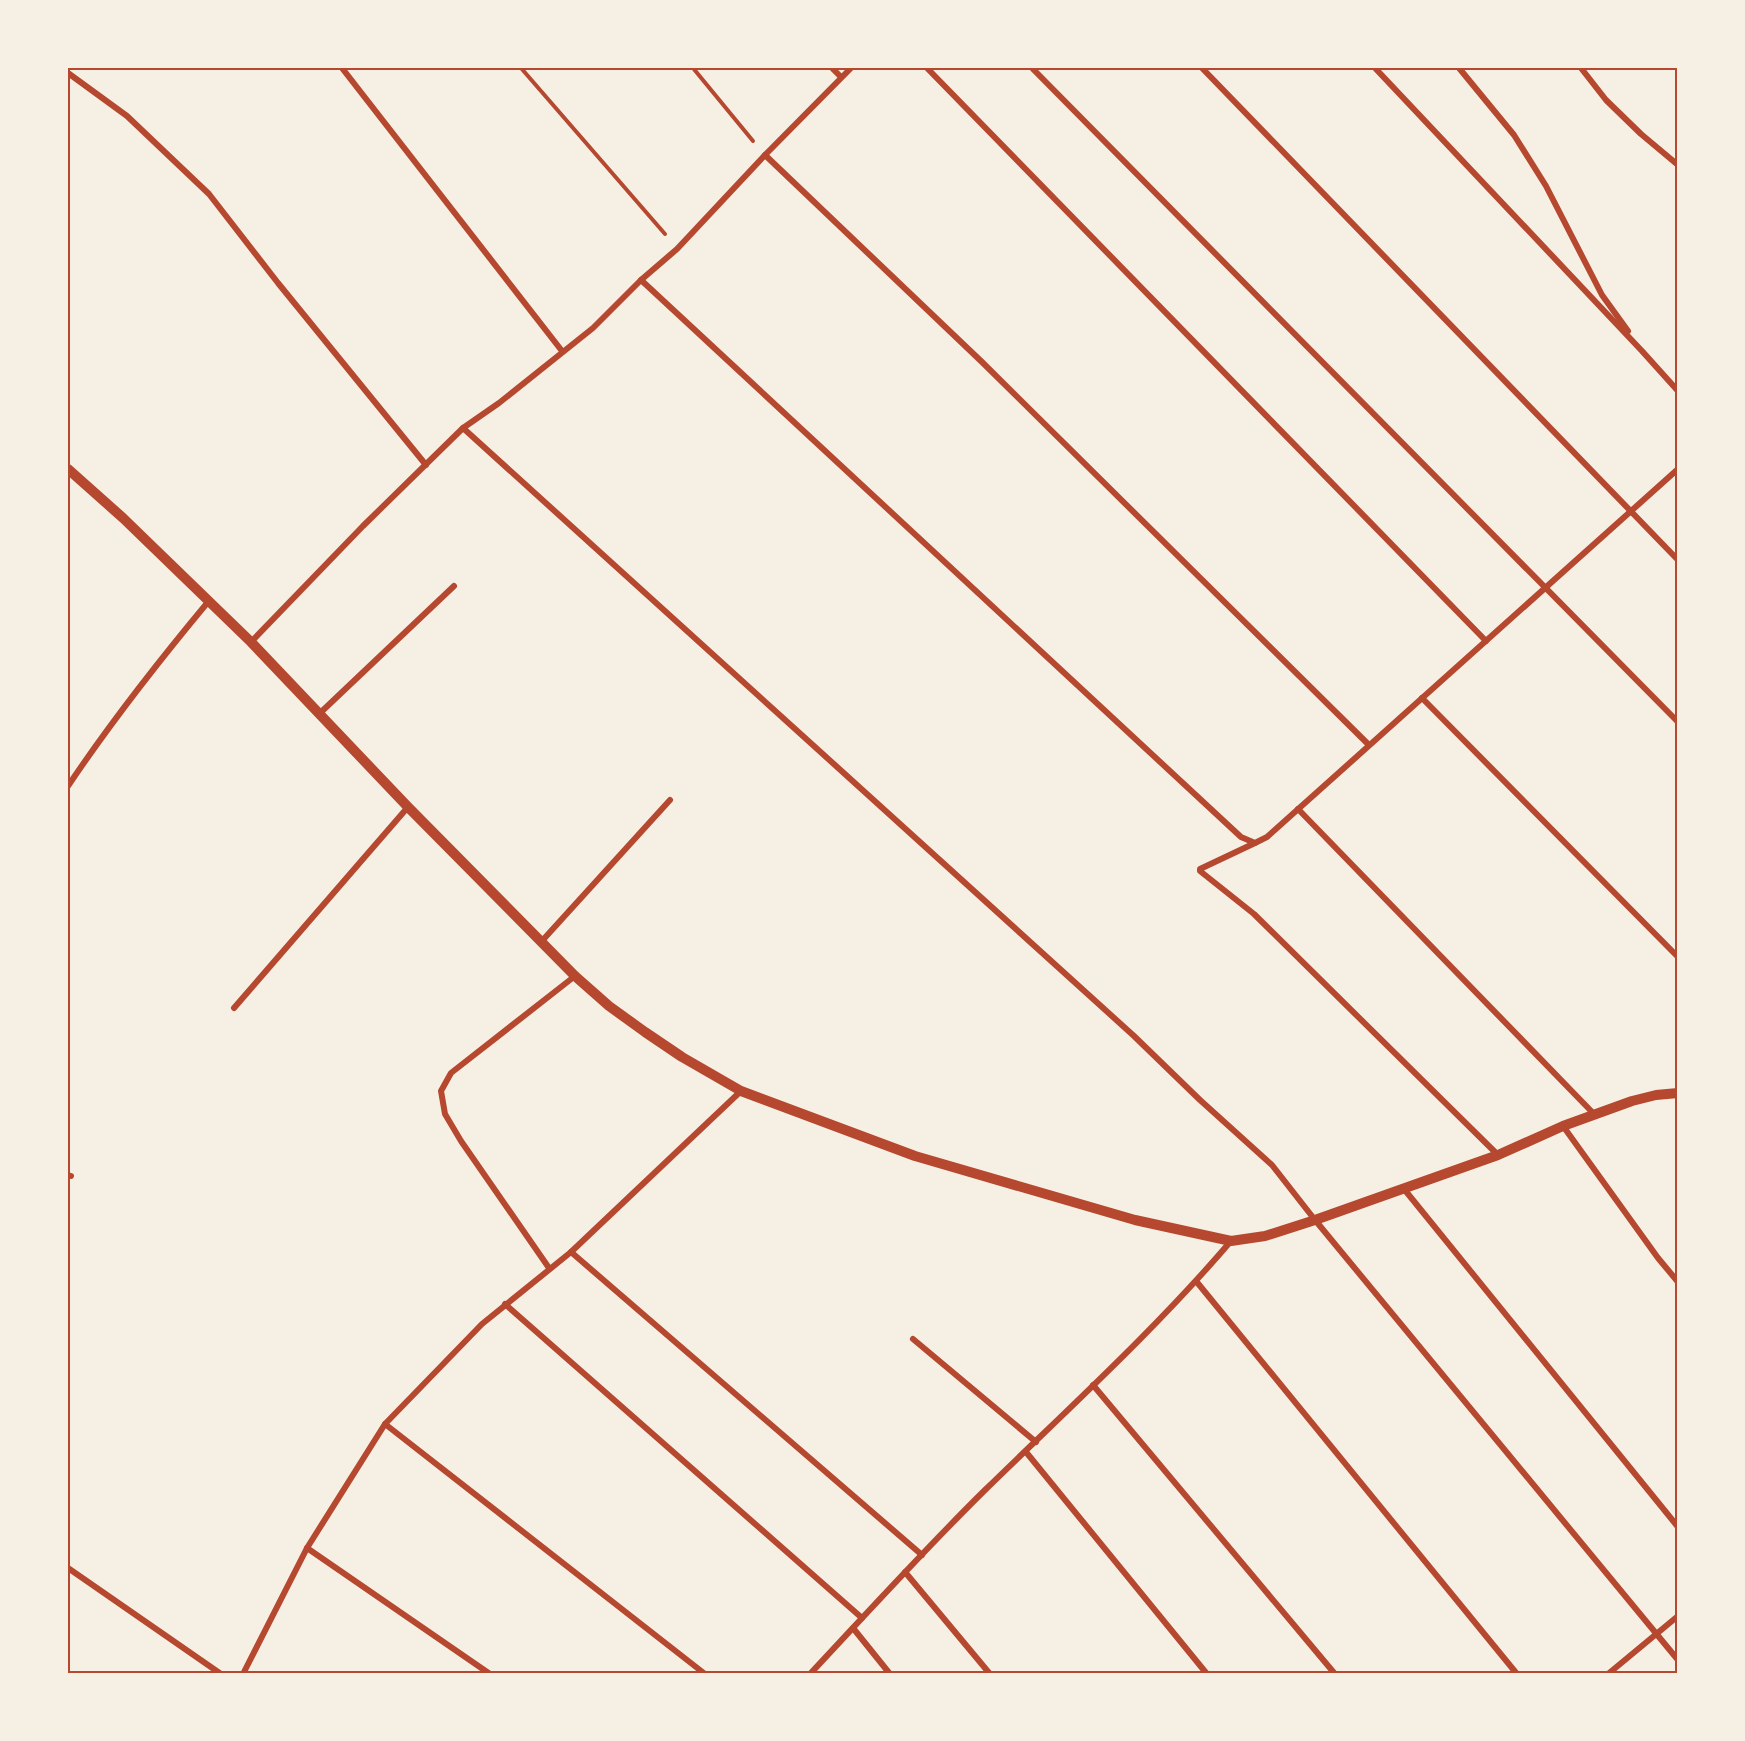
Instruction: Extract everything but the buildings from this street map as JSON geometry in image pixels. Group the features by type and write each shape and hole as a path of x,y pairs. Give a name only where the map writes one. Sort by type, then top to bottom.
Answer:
{"street":[{"path":"342,68 562,351"},
{"path":"832,68 841,77"},
{"path":"251,642 363,526 463,428 499,403 592,328 640,280 677,249 850,68"},
{"path":"927,68 1486,641"},
{"path":"1032,68 1677,723"},
{"path":"1202,68 1677,560"},
{"path":"1375,68 1677,391"},
{"path":"1459,68 1514,135 1552,195 1602,295 1642,351"},
{"path":"1581,68 1606,100 1677,165"},
{"path":"68,73 128,116 209,194 426,465"},
{"path":"765,155 1164,539 1369,745"},
{"path":"640,280 1241,837 1255,843"},
{"path":"463,428 1134,1036 1272,1165 1315,1221 1677,1660"},
{"path":"68,469 123,518 251,642 408,807 575,976 609,1006 645,1032 682,1057 741,1091 915,1156 1135,1220 1231,1241 1265,1236 1315,1221 1498,1155 1563,1126 1632,1101 1677,1093"},
{"path":"1498,1155 1254,914 1200,869 1267,837 1677,469"},
{"path":"319,714 454,586"},
{"path":"68,786 104,732 142,682 208,602"},
{"path":"1422,698 1677,957"},
{"path":"540,942 670,800"},
{"path":"234,1008 408,807"},
{"path":"1298,809 1595,1115"},
{"path":"549,1268 460,1141 445,1113 441,1091 451,1073 575,976"},
{"path":"243,1674 307,1548 385,1424 482,1324 571,1252 741,1091"},
{"path":"1563,1126 1677,1282"},
{"path":"1404,1189 1677,1527"},
{"path":"810,1674 905,1572 1196,1281 1231,1241"},
{"path":"571,1252 922,1555"},
{"path":"1196,1281 1517,1674"},
{"path":"505,1304 862,1618"},
{"path":"913,1340 1036,1442"},
{"path":"1093,1385 1335,1674"},
{"path":"385,1424 705,1674"},
{"path":"1026,1452 1207,1674"},
{"path":"307,1548 490,1674"},
{"path":"68,1568 221,1674"},
{"path":"905,1572 990,1674"},
{"path":"1608,1674 1677,1616"},
{"path":"852,1628 890,1674"}],"path":[{"path":"521,68 677,249"},
{"path":"693,68 765,155"}]}
